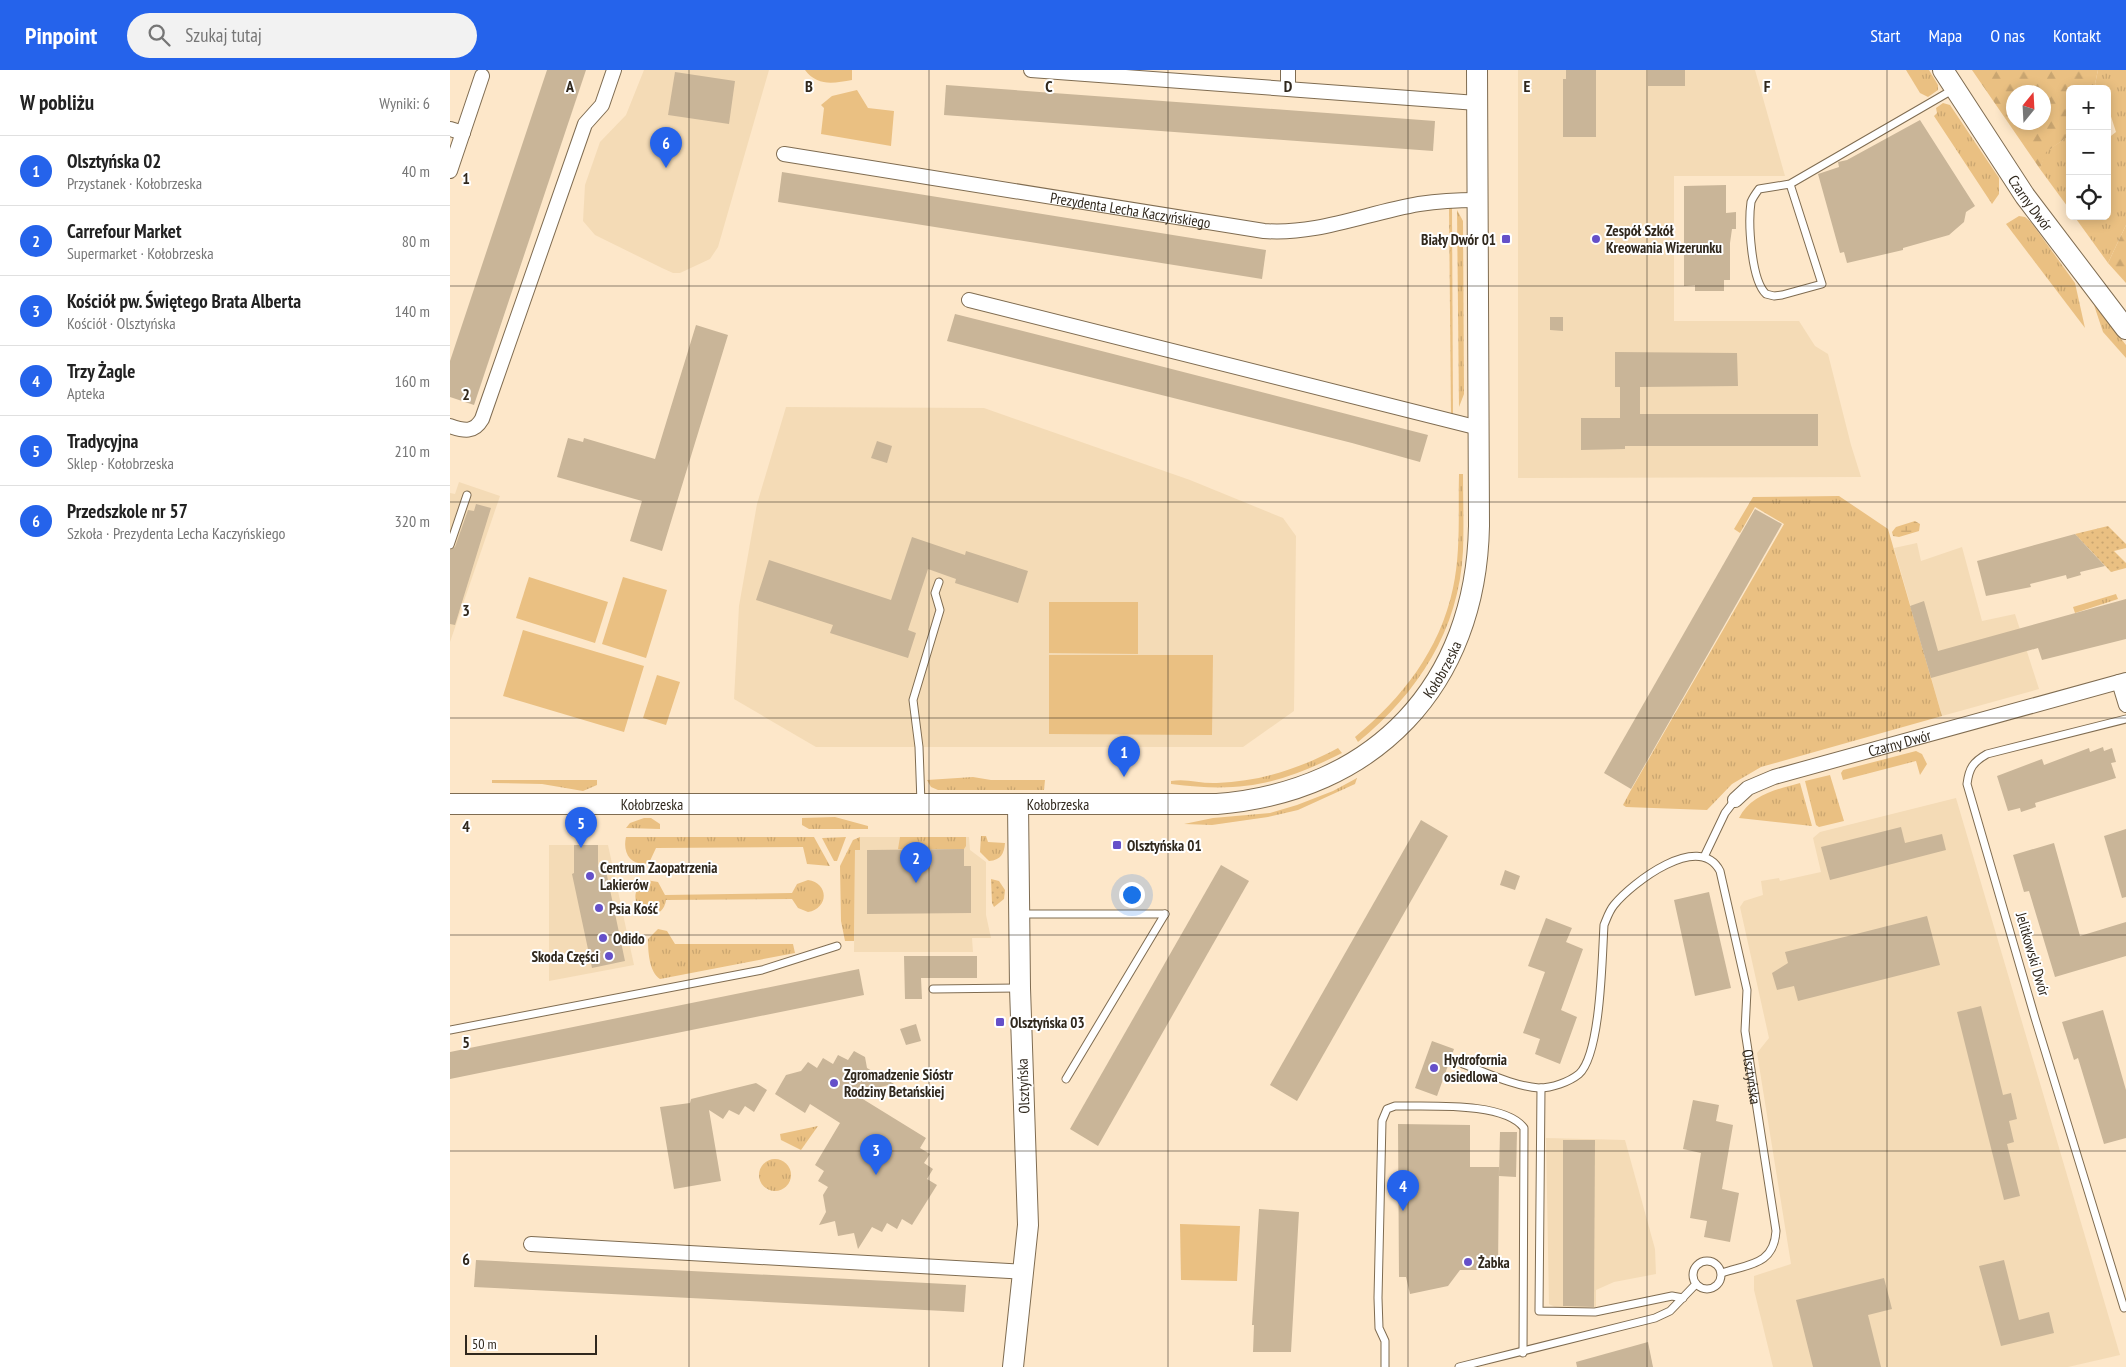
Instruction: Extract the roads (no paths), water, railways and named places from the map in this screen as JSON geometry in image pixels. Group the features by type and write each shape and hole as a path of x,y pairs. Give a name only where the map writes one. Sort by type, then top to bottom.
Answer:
{"street":[{"path":"450,426 470,430 478,427 482,419 585,124 602,105 614,70"},
{"path":"1031,70 1477,103"},
{"path":"1288,70 1288,88"},
{"path":"969,300 1478,428 1477,70"},
{"name":"Czarny Dwór","path":"1943,70 2025,196 2126,329"},
{"path":"450,171 456,131 482,76"},
{"name":"Prezydenta Lecha Kaczyńskiego","path":"784,154 1244,228 1287,233 1318,228 1418,204 1446,200 1477,200"},
{"name":"Kołobrzeska","path":"450,804 1217,804 1242,802 1294,791 1331,776 1360,759 1385,741 1414,712 1451,656 1460,636 1473,592 1479,547 1478,428"},
{"path":"2123,681 2126,705"},
{"name":"Czarny Dwór","path":"1735,800 1748,788 1774,777 2123,681"},
{"name":"Olsztyńska","path":"1013,1367 1025,1272 1028,1225 1020,988 1018,804"},
{"path":"530,1244 1025,1272"}],"lane":[{"path":"1790,184 1822,284 1774,296 1766,294 1758,281 1751,242 1751,203 1759,189 1790,184 1955,89"},
{"path":"450,545 466,495"},
{"path":"922,804 919,747 913,700 940,610 935,593 939,582"},
{"name":"Jelitkowski Dwór","path":"2124,1308 2035,1018 1967,784 1969,768 1976,760 1987,754 2126,720"},
{"name":"Czarny Dwór","path":"1704,857 1724,813 1735,800"},
{"path":"1463,1064 1510,1081 1541,1088 1564,1083 1579,1074 1590,1053 1596,1018 1604,925 1609,911 1633,887 1679,858 1689,855 1704,857"},
{"name":"Olsztyńska","path":"1696,1284 1707,1289 1713,1288 1718,1285 1722,1273 1766,1258 1772,1252 1776,1231 1745,1031 1747,990 1720,871 1716,864 1704,857"},
{"path":"1019,914 1165,914 1066,1078"},
{"path":"450,1030 762,970 836,946"},
{"path":"933,989 1020,988"},
{"path":"1541,1088 1539,1312 1595,1312 1672,1296 1683,1298"},
{"path":"1386,1367 1386,1341 1378,1328 1382,1122 1387,1108 1395,1106 1491,1110 1515,1118 1524,1128 1523,1353"},
{"path":"1459,1367 1523,1353 1655,1318 1670,1311 1696,1284 1694,1270 1700,1262 1714,1262 1722,1273"}],"place":[{"name":"Przedszkole nr 57","path":"666,168"},
{"name":"Biały Dwór 01","path":"1506,239"},
{"name":"Zespół Szkół Kreowania Wizerunku","path":"1596,239"},
{"name":"Olsztyńska 02","path":"1124,777"},
{"name":"Olsztyńska 01","path":"1117,845"},
{"name":"Tradycyjna","path":"581,848"},
{"name":"Centrum Zaopatrzenia Lakierów","path":"590,876"},
{"name":"Carrefour Market","path":"916,883"},
{"name":"Psia Kość","path":"599,908"},
{"name":"Odido","path":"603,938"},
{"name":"Skoda Części","path":"609,956"},
{"name":"Olsztyńska 03","path":"1000,1022"},
{"name":"Hydrofornia osiedlowa","path":"1434,1068"},
{"name":"Zgromadzenie Sióstr Rodziny Betańskiej","path":"834,1083"},
{"name":"Kościół pw. Świętego Brata Alberta","path":"876,1175"},
{"name":"Trzy Żagle","path":"1403,1211"},
{"name":"Żabka","path":"1468,1262"}]}
